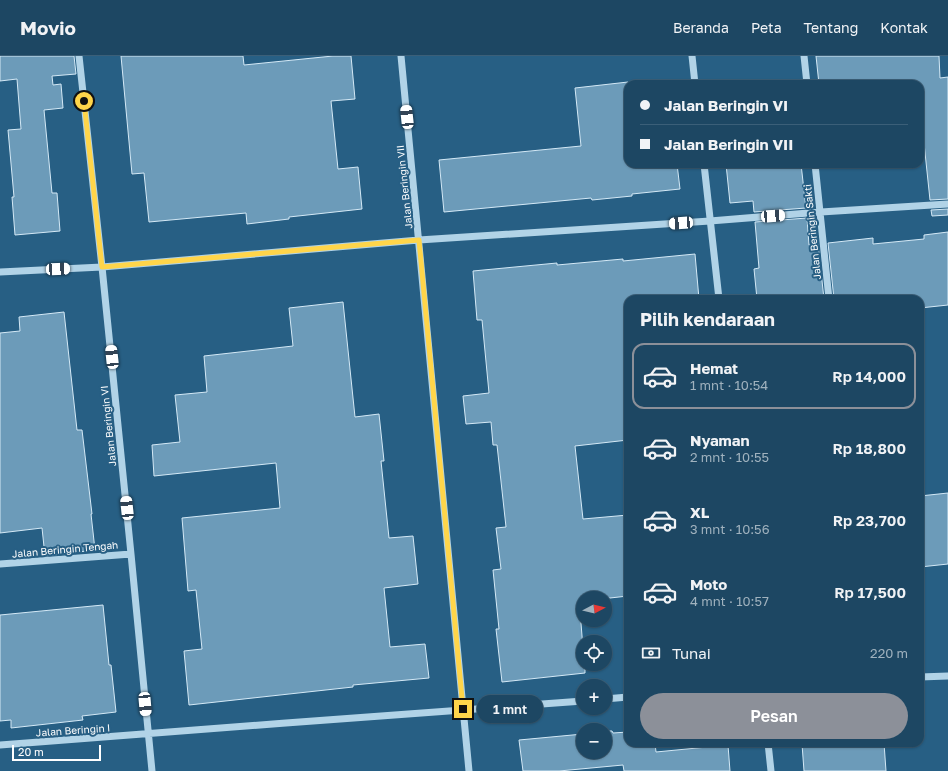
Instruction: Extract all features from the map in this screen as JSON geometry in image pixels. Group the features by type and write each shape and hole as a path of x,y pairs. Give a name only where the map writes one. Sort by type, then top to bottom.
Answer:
{"street":[{"name":"Jalan Beringin VI","path":"79,56 132,554 152,771"},
{"name":"Jalan Beringin VII","path":"401,56 469,771"},
{"path":"692,56 695,80"},
{"path":"804,56 807,80"},
{"path":"704,168 719,295"},
{"name":"Jalan Beringin Sakti","path":"816,168 829,295"},
{"path":"0,272 102,267 419,240 948,204"},
{"name":"Jalan Beringin Tengah","path":"0,564 132,554"},
{"path":"924,677 948,676"},
{"path":"612,698 624,697"},
{"name":"Jalan Beringin I","path":"0,745 576,701"},
{"path":"768,747 771,771"}],"building":[{"path":"0,56 74,56 76,74 52,76 53,85 61,84 63,108 44,110 52,193 57,193 60,231 15,235 12,197 14,197 8,130 21,129 17,79 0,81"},
{"path":"121,56 243,56 244,65 333,56 351,56 355,99 331,101 338,169 358,167 362,209 289,217 289,219 247,224 246,213 149,222 144,173 132,174"},
{"path":"816,56 939,56 940,78 948,77 948,199 930,200 924,143 924,80 819,80"},
{"path":"624,82 624,168 677,168 680,189 592,200 591,198 444,212 439,160 581,146 575,88"},
{"path":"726,168 801,168 806,208 754,212 753,201 730,203"},
{"path":"948,209 948,215 932,216 931,210"},
{"path":"807,218 809,245 818,244 824,295 757,295 754,269 759,268 755,222"},
{"path":"948,232 948,305 924,308 924,295 834,295 828,243 873,238 873,244 924,239 924,235"},
{"path":"695,254 699,295 624,295 624,440 575,446 583,519 624,515 624,596 612,598 612,591 576,591 576,627 581,627 582,635 576,635 576,671 585,671 585,673 502,682 496,629 499,629 493,570 501,569 496,528 506,527 497,445 493,445 491,422 466,424 463,396 489,393 482,320 477,320 473,271 557,263 557,265 623,259 623,261"},
{"path":"343,302 355,417 379,414 384,461 381,461 389,538 413,536 418,584 384,588 390,647 425,644 429,678 353,685 353,687 189,705 184,651 202,649 196,590 188,591 182,518 280,508 276,463 154,476 152,445 180,442 175,395 207,392 204,356 293,346 289,308"},
{"path":"64,312 77,430 82,430 95,550 45,556 42,528 0,533 0,333 20,331 19,317"},
{"path":"948,493 948,564 924,567 924,496"},
{"path":"103,605 109,665 111,665 116,712 82,716 83,720 11,728 11,720 0,721 0,615"},
{"path":"612,731 613,733 624,732 624,747 655,747 656,752 707,747 728,747 730,771 624,771 623,765 559,771 523,771 519,740 576,735 576,759 612,759"},
{"path":"802,747 884,747 886,771 804,771"}],"route":[{"path":"84,101 102,267 419,240 463,709"}]}
